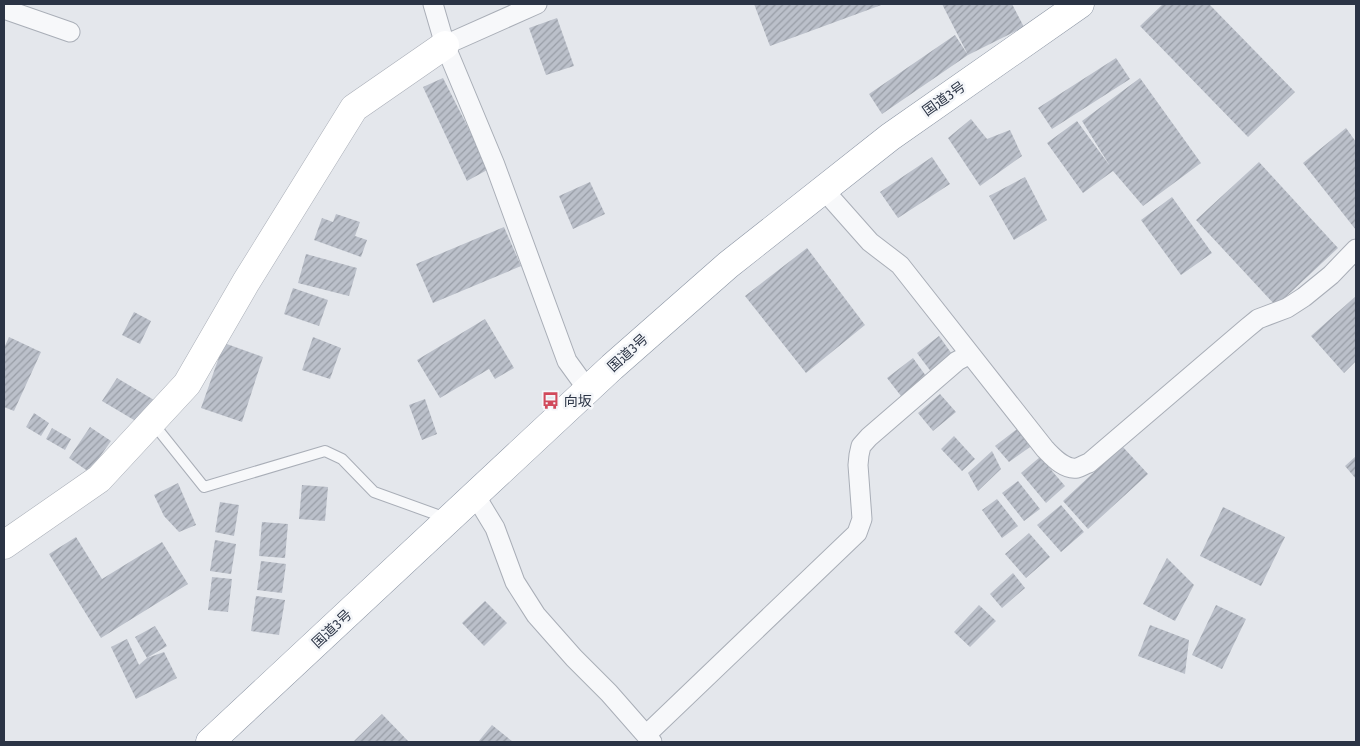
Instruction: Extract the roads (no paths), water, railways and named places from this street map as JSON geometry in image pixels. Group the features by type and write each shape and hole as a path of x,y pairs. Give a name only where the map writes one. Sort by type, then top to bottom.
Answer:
{"main road":[{"name":"国道3号","path":"210,742 588,390 728,265 890,137 1080,4"},
{"path":"4,544 99,479 187,384 246,282 354,108 445,45"}],"street":[{"path":"432,4 445,45 495,165 567,361 588,390"},
{"path":"445,45 537,4"},
{"path":"4,9 70,32"},
{"path":"824,189 870,242 900,265 1045,449 1057,461 1077,468 1089,463 1258,319 1287,308 1304,297 1331,275 1356,249"},
{"path":"475,495 495,528 515,582 536,615 649,739 853,537 862,520 858,465 861,446 957,361 970,354"}],"lane":[{"path":"152,421 204,487 325,451 342,459 374,492 449,519"}],"place":[{"name":"向坂","path":"550,401"}]}
